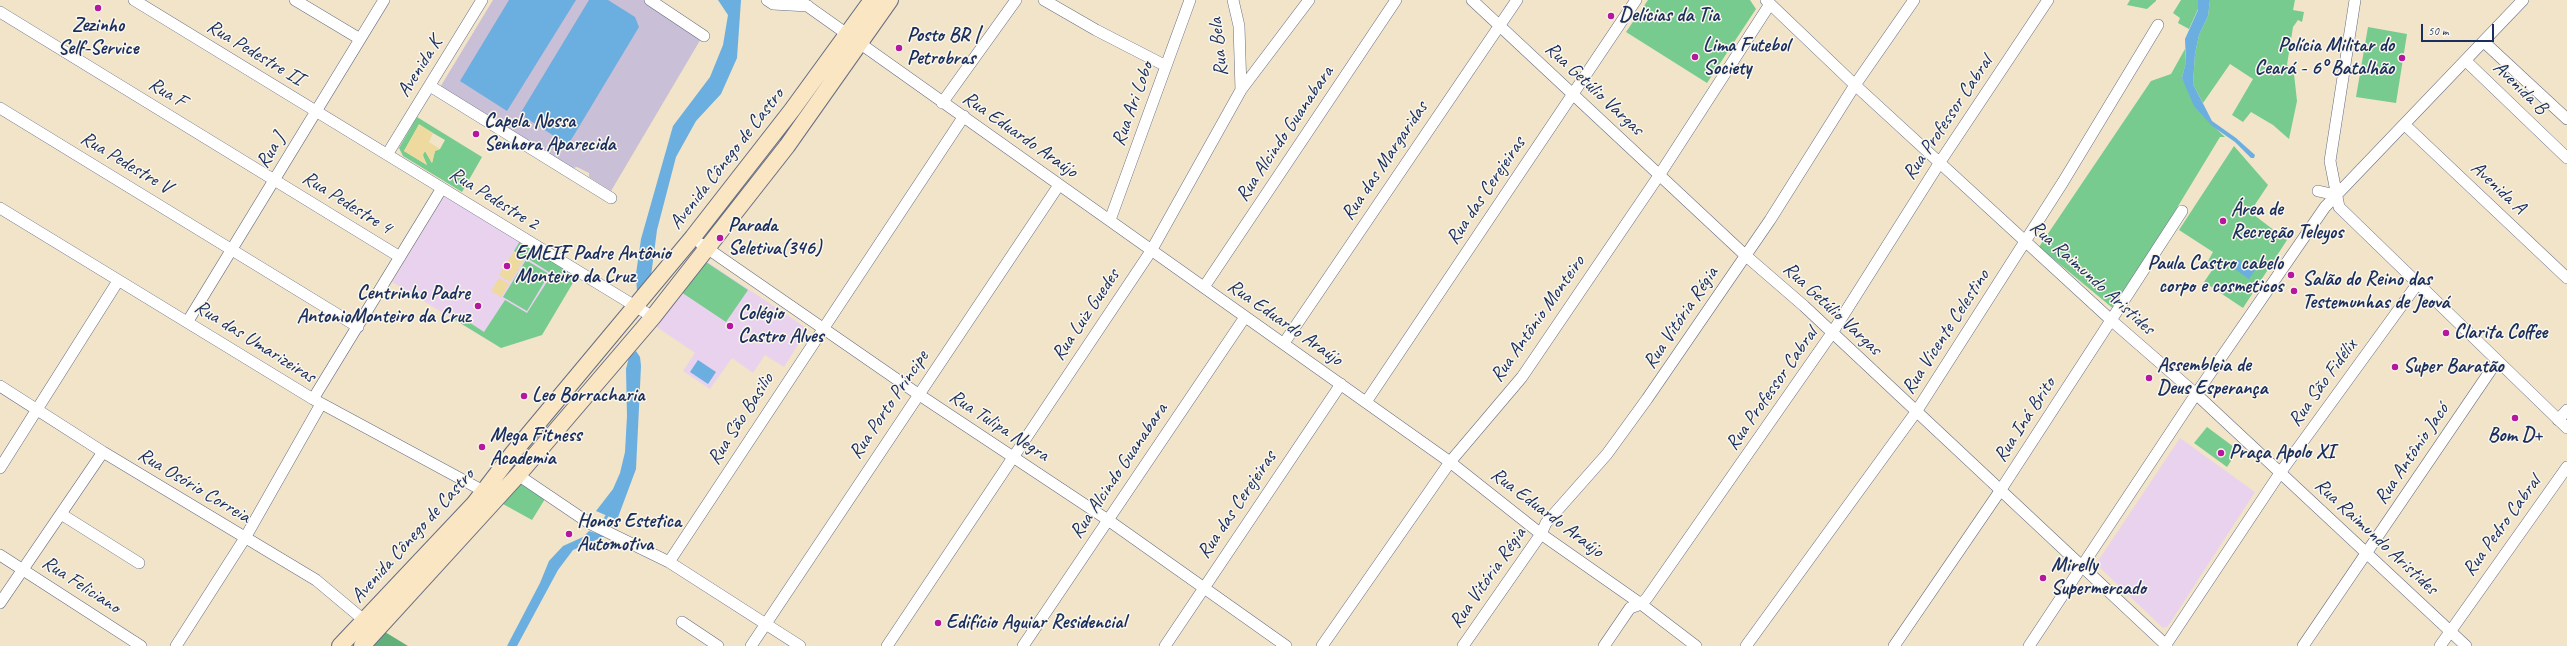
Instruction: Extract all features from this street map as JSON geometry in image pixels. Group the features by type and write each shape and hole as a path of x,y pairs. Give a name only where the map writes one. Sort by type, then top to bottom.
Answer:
{"main road":[{"name":"Avenida Cônego de Castro","path":"340,646 458,523 490,495 518,475 653,317 708,249 787,146 853,39 872,0"},
{"name":"Avenida Cônego de Castro","path":"362,646 490,495 634,307 693,237 853,39 890,0"}],"street":[{"name":"Rua Pedestre II","path":"134,0 317,111"},
{"path":"295,0 360,39"},
{"name":"Rua J","path":"188,321 384,0"},
{"name":"Avenida K","path":"388,154 482,0"},
{"path":"650,0 704,36"},
{"path":"767,0 773,4 804,3"},
{"path":"942,103 1016,0"},
{"path":"1044,0 1096,30 1166,66"},
{"name":"Rua Ari Lobo","path":"1110,220 1190,0"},
{"name":"Rua Bela","path":"1233,0 1239,26 1242,90"},
{"name":"Rua Luiz Guedes","path":"887,646 1151,250 1242,90 1309,0"},
{"name":"Rua Alcindo Guanabara","path":"1204,287 1396,0"},
{"name":"Rua Getúlio Vargas","path":"1472,0 1571,94 1660,174 1745,255 1832,333 2000,491 2084,566 2166,646"},
{"name":"Rua das Margaridas","path":"1284,343 1517,0"},
{"name":"Rua das Cerejeiras","path":"1366,402 1571,94 1636,0"},
{"name":"Rua Vitória Régia","path":"1463,646 1541,534 1546,523 1607,454 1630,423 1770,220 1855,85 1914,0"},
{"name":"Rua Professor Cabral","path":"1604,646 1630,608 1641,604 1832,333 1940,162 2048,0"},
{"path":"2355,0 2330,161 2339,207 2567,428"},
{"path":"2029,646 2084,566 2196,394 2326,207 2523,0"},
{"name":"Rua Raimundo Aristides","path":"1768,2 1855,85 2025,242 2196,394 2466,646"},
{"name":"Rua Antônio Monteiro","path":"1322,646 1450,462 1522,377 1660,174 1768,2"},
{"name":"Rua Eduardo Araújo","path":"804,3 942,103 964,116 1450,462 1541,534 1641,604 1696,646"},
{"name":"Rua F","path":"0,12 275,180"},
{"name":"Rua Vicente Celestino","path":"1746,646 1916,412 2025,242 2158,24"},
{"name":"Avenida B","path":"2484,42 2567,119"},
{"name":"Avenida B","path":"2466,61 2567,158"},
{"path":"430,86 611,198"},
{"name":"Rua Pedestre V","path":"0,108 233,249 358,327"},
{"name":"Rua Pedestre 2","path":"317,111 634,307 653,317"},
{"name":"Rua São Basilio","path":"669,562 821,328 964,116"},
{"name":"Avenida A","path":"2405,125 2567,278"},
{"name":"Rua Pedestre 4","path":"275,180 400,257"},
{"name":"Rua Porto Príncipe","path":"751,646 1059,185"},
{"path":"176,646 245,538 317,401 358,327 442,188"},
{"path":"2318,191 2336,195"},
{"name":"Rua das Umarizeiras","path":"0,208 188,321 317,401 490,495"},
{"name":"Rua Iná Brito","path":"1894,646 2000,491 2182,211"},
{"name":"Rua Tulipa Negra","path":"693,237 821,328 1108,520 1286,646"},
{"path":"0,468 118,280"},
{"name":"Rua São Fidélix","path":"2166,646 2280,473 2418,283"},
{"name":"Rua Alcindo Guanabara","path":"1023,646 1245,317"},
{"name":"Rua Antônio Jacó","path":"2303,646 2497,361"},
{"name":"Rua das Cerejeiras","path":"1165,646 1341,384"},
{"name":"Rua Osório Correia","path":"0,386 102,452 316,580 365,621"},
{"path":"2558,420 2567,410"},
{"path":"0,603 24,570 102,452"},
{"name":"Rua Pedro Cabral","path":"2440,646 2567,467"},
{"path":"518,475 590,522 669,562 800,646"},
{"path":"60,514 138,562"},
{"name":"Rua Feliciano","path":"0,555 141,646"},
{"path":"682,622 718,646"}],"shaded area":[{"path":"493,0 644,0 702,37 611,191 589,177 589,173 577,167 573,168 439,89"},
{"name":"EMEIF Padre Antônio Monteiro da Cruz","path":"447,196 577,276 542,335 501,348 392,282 443,198"},
{"name":"Colégio Castro Alves","path":"703,259 808,329 784,367 765,355 753,373 732,358 710,389 683,371 695,353 651,323"},
{"path":"2180,438 2255,492 2168,626 2163,628 2096,564"}],"green space":[{"name":"Lima Futebol Society","path":"1648,0 1750,0 1756,9 1707,83 1626,32"},
{"path":"2130,0 2156,1 2147,9 2127,5"},
{"path":"2181,0 2198,0 2198,9 2189,29 2178,23 2180,18 2173,13"},
{"path":"2210,0 2295,0 2293,10 2304,12 2302,22 2298,20 2293,27 2287,65 2291,67 2294,74 2297,101 2289,139 2273,125 2251,112 2243,122 2232,115 2253,79 2230,64 2203,103 2193,84 2195,54 2199,35 2208,16"},
{"path":"2368,27 2407,34 2396,103 2356,97"},
{"path":"2185,49 2186,62 2182,78 2208,121 2225,137 2220,137 2115,310 2039,247 2151,81 2171,74"},
{"path":"417,117 482,157 462,192 403,156 399,148","holes":["419,125 445,140 440,149 435,151 432,163 425,151 422,155 427,165 404,151"]},
{"name":"Área de Recreção Teleyos","path":"2234,146 2268,185 2250,212 2287,240 2243,308 2204,282 2215,266 2208,261 2213,252 2179,230"},
{"path":"520,241 530,248 524,260 514,251"},
{"path":"533,249 577,276 542,335 501,348 452,318 455,313 484,332 505,300 527,313 552,274 527,258"},
{"path":"526,260 549,274 527,311 503,297"},
{"path":"703,260 748,290 726,322 681,292"},
{"path":"2207,427 2238,450 2227,467 2194,443"},
{"path":"522,482 545,499 532,520 503,504"},
{"path":"385,632 408,646 373,646"}],"sand":[{"path":"419,124 433,133 429,142 440,149 435,151 432,163 425,151 423,155 427,165 404,151"},
{"path":"514,251 524,260 510,282 499,275"},
{"path":"499,278 509,284 501,297 491,291"}],"water":[{"path":"509,0 576,0 507,111 460,81"},
{"path":"589,0 608,0 635,17 639,27 568,145 520,114"},
{"path":"718,0 741,0 737,58 721,94 696,121 676,157 657,230 651,276 637,293 636,274 641,239 673,126 710,77 723,45 728,15"},
{"path":"2198,0 2210,0 2208,16 2199,35 2195,54 2193,84 2212,121 2236,138 2255,155 2254,158 2251,158 2235,142 2212,126 2194,106 2182,78 2186,62 2185,39 2198,10"},
{"path":"2238,259 2255,270 2249,279 2232,267"},
{"path":"636,351 640,357 641,366 636,469 617,520 596,511 613,489 620,473 625,452 627,416 626,369 629,357"},
{"path":"698,360 716,372 708,384 690,372"},
{"path":"589,531 605,536 573,550 558,570 517,646 507,646 540,583 549,561 563,546 583,537"}],"waterway":[{"path":"601,526 608,514"}],"place":[{"name":"Zezinho Self-Service","path":"98,8"},
{"name":"Delícias da Tia","path":"1611,16"},
{"name":"Posto BR | Petrobras","path":"899,48"},
{"name":"Lima Futebol Society","path":"1695,57"},
{"name":"Polícia Militar do Ceará - 6° Batalhão","path":"2402,58"},
{"name":"Capela Nossa Senhora Aparecida","path":"476,134"},
{"name":"Área de Recreção Teleyos","path":"2223,221"},
{"name":"Parada Seletiva(346)","path":"720,238"},
{"name":"EMEIF Padre Antônio Monteiro da Cruz","path":"507,266"},
{"name":"Paula Castro cabelo corpo e cosmeticos","path":"2291,275"},
{"name":"Salão do Reino das Testemunhas de Jeová","path":"2294,291"},
{"name":"Centrinho Padre AntonioMonteiro da Cruz","path":"478,306"},
{"name":"Colégio Castro Alves","path":"730,326"},
{"name":"Clarita Coffee","path":"2446,333"},
{"name":"Super Baratão","path":"2395,367"},
{"name":"Assembleia de Deus Esperança","path":"2149,378"},
{"name":"Leo Borracharia","path":"524,396"},
{"name":"Bom D+","path":"2515,418"},
{"name":"Mega Fitness Academia","path":"482,447"},
{"name":"Praça Apolo XI","path":"2221,453"},
{"name":"Honos Estetica Automotiva","path":"569,534"},
{"name":"Mirelly Supermercado","path":"2043,578"},
{"name":"Edifício Aguiar Residencial","path":"938,623"}]}
